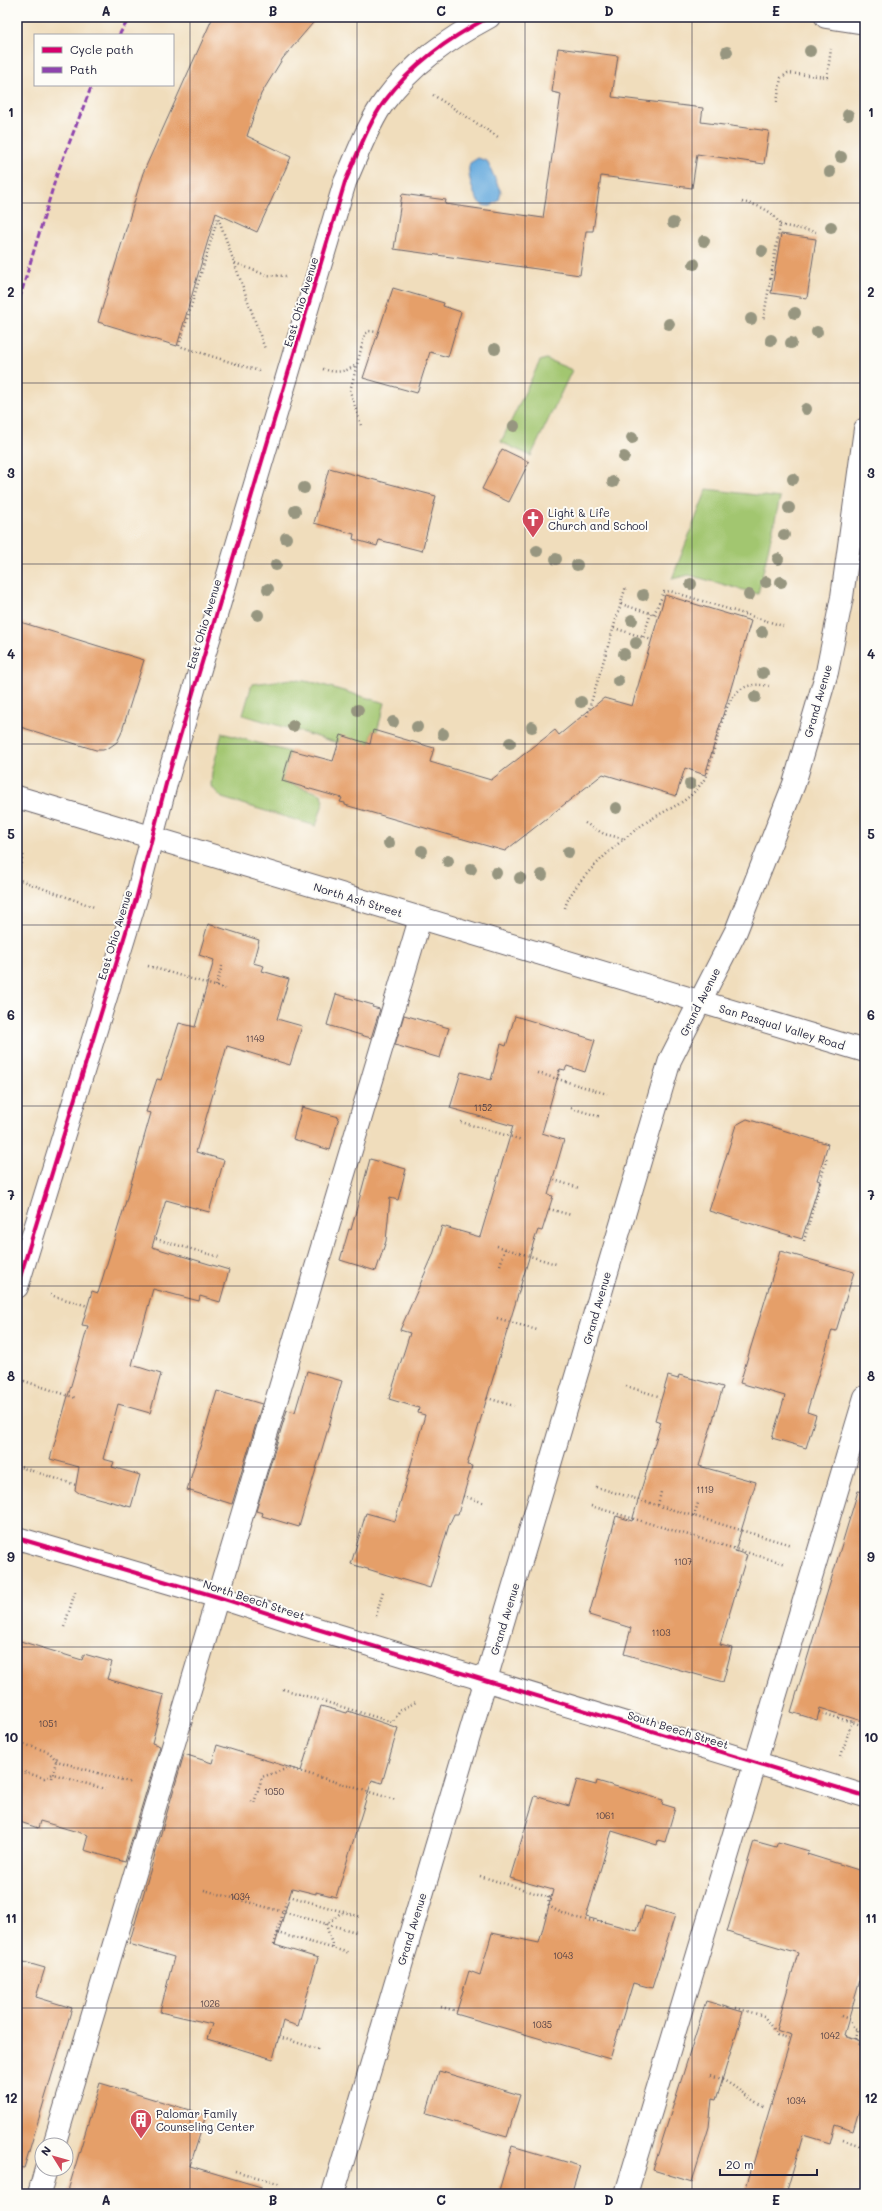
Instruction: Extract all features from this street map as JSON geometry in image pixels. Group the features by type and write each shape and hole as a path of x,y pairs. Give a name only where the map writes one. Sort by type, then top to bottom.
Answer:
{"main road":[{"name":"East Ohio Avenue","path":"17,1287 136,899 167,780 346,182 383,103 414,66 458,33 489,17"},
{"path":"826,17 865,23"},
{"name":"Grand Avenue","path":"333,2194 670,1060 736,931 794,784 827,672 842,597 865,429"},
{"name":"North Ash Street","path":"17,797 700,1002"},
{"path":"56,2137 420,919"},
{"name":"San Pasqual Valley Road","path":"700,1002 865,1051"},
{"path":"626,2194 865,1397"},
{"name":"North Beech Street","path":"17,1538 218,1597 486,1681"},
{"name":"South Beech Street","path":"486,1681 865,1796"},
{"path":"39,2194 44,2177"}],"path":[{"path":"777,102 781,78 788,73 827,78 831,49"},
{"path":"433,95 498,137"},
{"path":"742,202 759,206 777,218 780,225 763,321"},
{"path":"259,371 179,346 218,217 265,349"},
{"path":"780,225 816,232"},
{"path":"235,263 266,275 287,276"},
{"path":"361,425 350,391 365,334 369,331 377,332"},
{"path":"323,369 337,372 350,368 356,364"},
{"path":"587,716 626,586"},
{"path":"643,637 652,614 664,592 670,591 783,626"},
{"path":"621,604 659,616"},
{"path":"614,628 652,640"},
{"path":"565,908 573,889 585,875 625,839 654,817 679,806 699,786 706,777 731,698 746,686 756,684 769,686"},
{"path":"585,823 604,834 625,839"},
{"path":"17,875 24,853"},
{"path":"17,879 94,907"},
{"path":"148,966 225,989"},
{"path":"216,986 222,966"},
{"path":"557,1079 560,1069"},
{"path":"538,1073 607,1094"},
{"path":"571,1108 601,1117"},
{"path":"461,1122 522,1140"},
{"path":"804,1242 827,1157"},
{"path":"554,1180 579,1188"},
{"path":"549,1209 571,1215"},
{"path":"156,1239 219,1257"},
{"path":"497,1246 556,1264"},
{"path":"499,1269 505,1249"},
{"path":"50,1295 88,1306"},
{"path":"497,1318 537,1330"},
{"path":"24,1381 76,1398"},
{"path":"626,1386 658,1396"},
{"path":"486,1398 514,1406"},
{"path":"17,1466 76,1485"},
{"path":"596,1487 694,1516 815,1562"},
{"path":"658,1505 661,1492"},
{"path":"463,1496 485,1503"},
{"path":"694,1516 698,1503"},
{"path":"591,1506 815,1562"},
{"path":"64,1626 76,1589"},
{"path":"376,1616 383,1591"},
{"path":"283,1689 392,1722 401,1710 416,1702"},
{"path":"819,1712 865,1726"},
{"path":"841,1756 853,1718"},
{"path":"17,1742 49,1752 57,1761 133,1783"},
{"path":"52,1778 58,1757"},
{"path":"251,1801 254,1802 262,1777 290,1768 396,1800"},
{"path":"17,1770 44,1778 53,1774 105,1789"},
{"path":"480,1876 552,1898"},
{"path":"204,1890 356,1932"},
{"path":"289,1896 361,1917"},
{"path":"548,1897 548,1906 558,1912 584,1920 609,1922"},
{"path":"274,1945 286,1902"},
{"path":"326,1924 344,1912"},
{"path":"326,1924 333,1948"},
{"path":"277,1933 350,1953"},
{"path":"441,2007 457,2011"},
{"path":"736,2008 764,2016 777,2035 792,2039"},
{"path":"841,2016 849,2019 854,2028 865,2032"},
{"path":"854,2039 857,2029"},
{"path":"279,2037 321,2050"},
{"path":"712,2075 727,2080 756,2103 765,2108"},
{"path":"843,2140 865,2147"},
{"path":"235,2171 281,2184"}],"green space":[{"path":"546,359 572,370 531,456 501,442 540,361"},
{"path":"707,489 780,498 758,594 689,575 672,579"},
{"path":"292,679 316,683 385,703 377,731 373,730 370,744 341,736 338,743 243,715 252,684"},
{"path":"222,733 290,752 282,781 321,794 324,800 316,826 222,798 211,786 212,772"}],"water":[{"path":"478,158 487,161 501,192 499,200 491,206 483,205 479,202 474,194 471,183 469,166 470,163"}],"building":[{"path":"213,17 318,17 283,58 261,94 247,136 291,157 257,232 216,213 177,346 98,322 143,173"},
{"path":"558,48 618,56 612,97 703,108 701,122 769,131 764,164 697,154 692,188 601,176 593,231 586,231 580,275 394,249 402,194 446,200 445,204 543,218 561,94 552,92"},
{"path":"781,234 816,239 807,298 771,293"},
{"path":"393,288 444,303 443,306 461,312 448,357 430,352 417,393 363,378"},
{"path":"502,449 529,462 509,502 482,489"},
{"path":"329,468 436,496 422,551 379,540 377,546 353,539 354,534 314,523"},
{"path":"665,595 751,621 705,775 685,768 676,796 603,774 505,851 345,805 345,803 340,802 342,798 282,781 291,750 333,761 341,735 370,744 373,730 434,748 430,762 491,780 555,730 559,735 604,698 632,706"},
{"path":"17,621 144,660 121,734 117,742 103,750 96,750 17,726"},
{"path":"208,924 259,940 253,963 264,966 262,971 289,979 277,1019 302,1026 290,1065 227,1046 196,1152 224,1160 209,1212 166,1200 152,1247 229,1270 220,1302 200,1296 199,1301 153,1289 132,1365 161,1374 150,1413 118,1404 103,1459 114,1462 112,1467 140,1475 131,1507 79,1493 75,1490 79,1467 50,1459 88,1326 82,1325 92,1291 98,1293 124,1208 151,1113 146,1112 157,1079 161,1080 179,1023 195,1027 214,960 199,955"},
{"path":"336,994 373,1005 372,1007 380,1009 371,1038 327,1025"},
{"path":"404,1015 449,1028 440,1058 395,1045"},
{"path":"515,1016 595,1040 585,1072 567,1066 565,1070 560,1069 542,1133 564,1140 548,1195 553,1196 542,1231 538,1230 534,1241 467,1465 472,1466 458,1514 454,1514 449,1525 430,1588 351,1564 366,1513 395,1521 425,1415 418,1413 419,1408 389,1399 410,1333 400,1330 433,1255 442,1226 480,1237 513,1126 450,1108 461,1072 491,1080 501,1044 506,1046"},
{"path":"302,1107 339,1117 330,1150 293,1139"},
{"path":"747,1119 828,1144 817,1180 820,1181 802,1239 709,1211 736,1125"},
{"path":"370,1159 406,1169 398,1200 390,1198 386,1241 376,1271 340,1260 349,1229 351,1230"},
{"path":"780,1251 854,1272 836,1331 832,1330 807,1412 816,1415 806,1448 772,1438 785,1396 740,1383"},
{"path":"307,1371 342,1381 299,1527 262,1516 263,1513 256,1511 287,1410 295,1412"},
{"path":"679,1375 723,1387 699,1466 756,1482 735,1551 747,1555 720,1645 732,1648 723,1682 624,1654 631,1628 589,1615 616,1516 632,1521 661,1422 655,1420 668,1376 678,1379"},
{"path":"217,1391 262,1404 232,1504 187,1490"},
{"path":"858,1491 865,1492 865,1722 820,1708 817,1720 791,1712"},
{"path":"17,1640 82,1660 84,1654 112,1662 107,1679 164,1695 152,1743 160,1746 125,1862 84,1850 88,1835 40,1821 38,1828 17,1821"},
{"path":"321,1706 347,1713 348,1711 398,1728 382,1783 372,1780 336,1897 292,1888 275,1945 318,1958 298,2026 283,2021 273,2059 207,2039 212,2024 160,2012 174,1957 129,1944 184,1754 212,1763 217,1745 301,1771"},
{"path":"577,1780 596,1785 597,1781 663,1800 662,1804 675,1808 665,1842 658,1840 657,1845 612,1831 586,1917 637,1931 645,1906 675,1915 652,1988 633,1983 610,2059 456,2014 469,1971 480,1975 492,1933 539,1943 553,1890 510,1878 535,1796 569,1806"},
{"path":"754,1841 776,1847 778,1842 809,1851 807,1854 865,1872 865,1963 844,2035 860,2041 859,2045 865,2047 865,2090 853,2131 835,2125 830,2143 803,2135 786,2194 744,2194 792,2035 776,2030 798,1953 727,1932"},
{"path":"17,1960 45,1968 36,1997 72,2008 24,2168 17,2167"},
{"path":"706,2001 743,2012 716,2100 712,2099 709,2127 692,2182 653,2170"},
{"path":"439,2071 520,2095 507,2137 426,2114"},
{"name":"Palomar Family Counseling Center","path":"100,2083 206,2115 190,2166 261,2187 260,2194 67,2194 72,2177 74,2177 74,2170"},
{"path":"512,2146 580,2166 571,2194 498,2194"}],"marked path":[{"path":"120,34 130,17"},
{"path":"17,307 57,174 92,86"}],"cycle path":[{"path":"17,1287 136,899 167,780 345,182 378,110 395,88 419,64 445,44 459,34 489,17"},
{"path":"17,1538 218,1597 304,1625 865,1796"}],"place":[{"name":"Light & Life Church and School","path":"533,538"},
{"name":"Palomar Family Counseling Center","path":"141,2140"}]}
